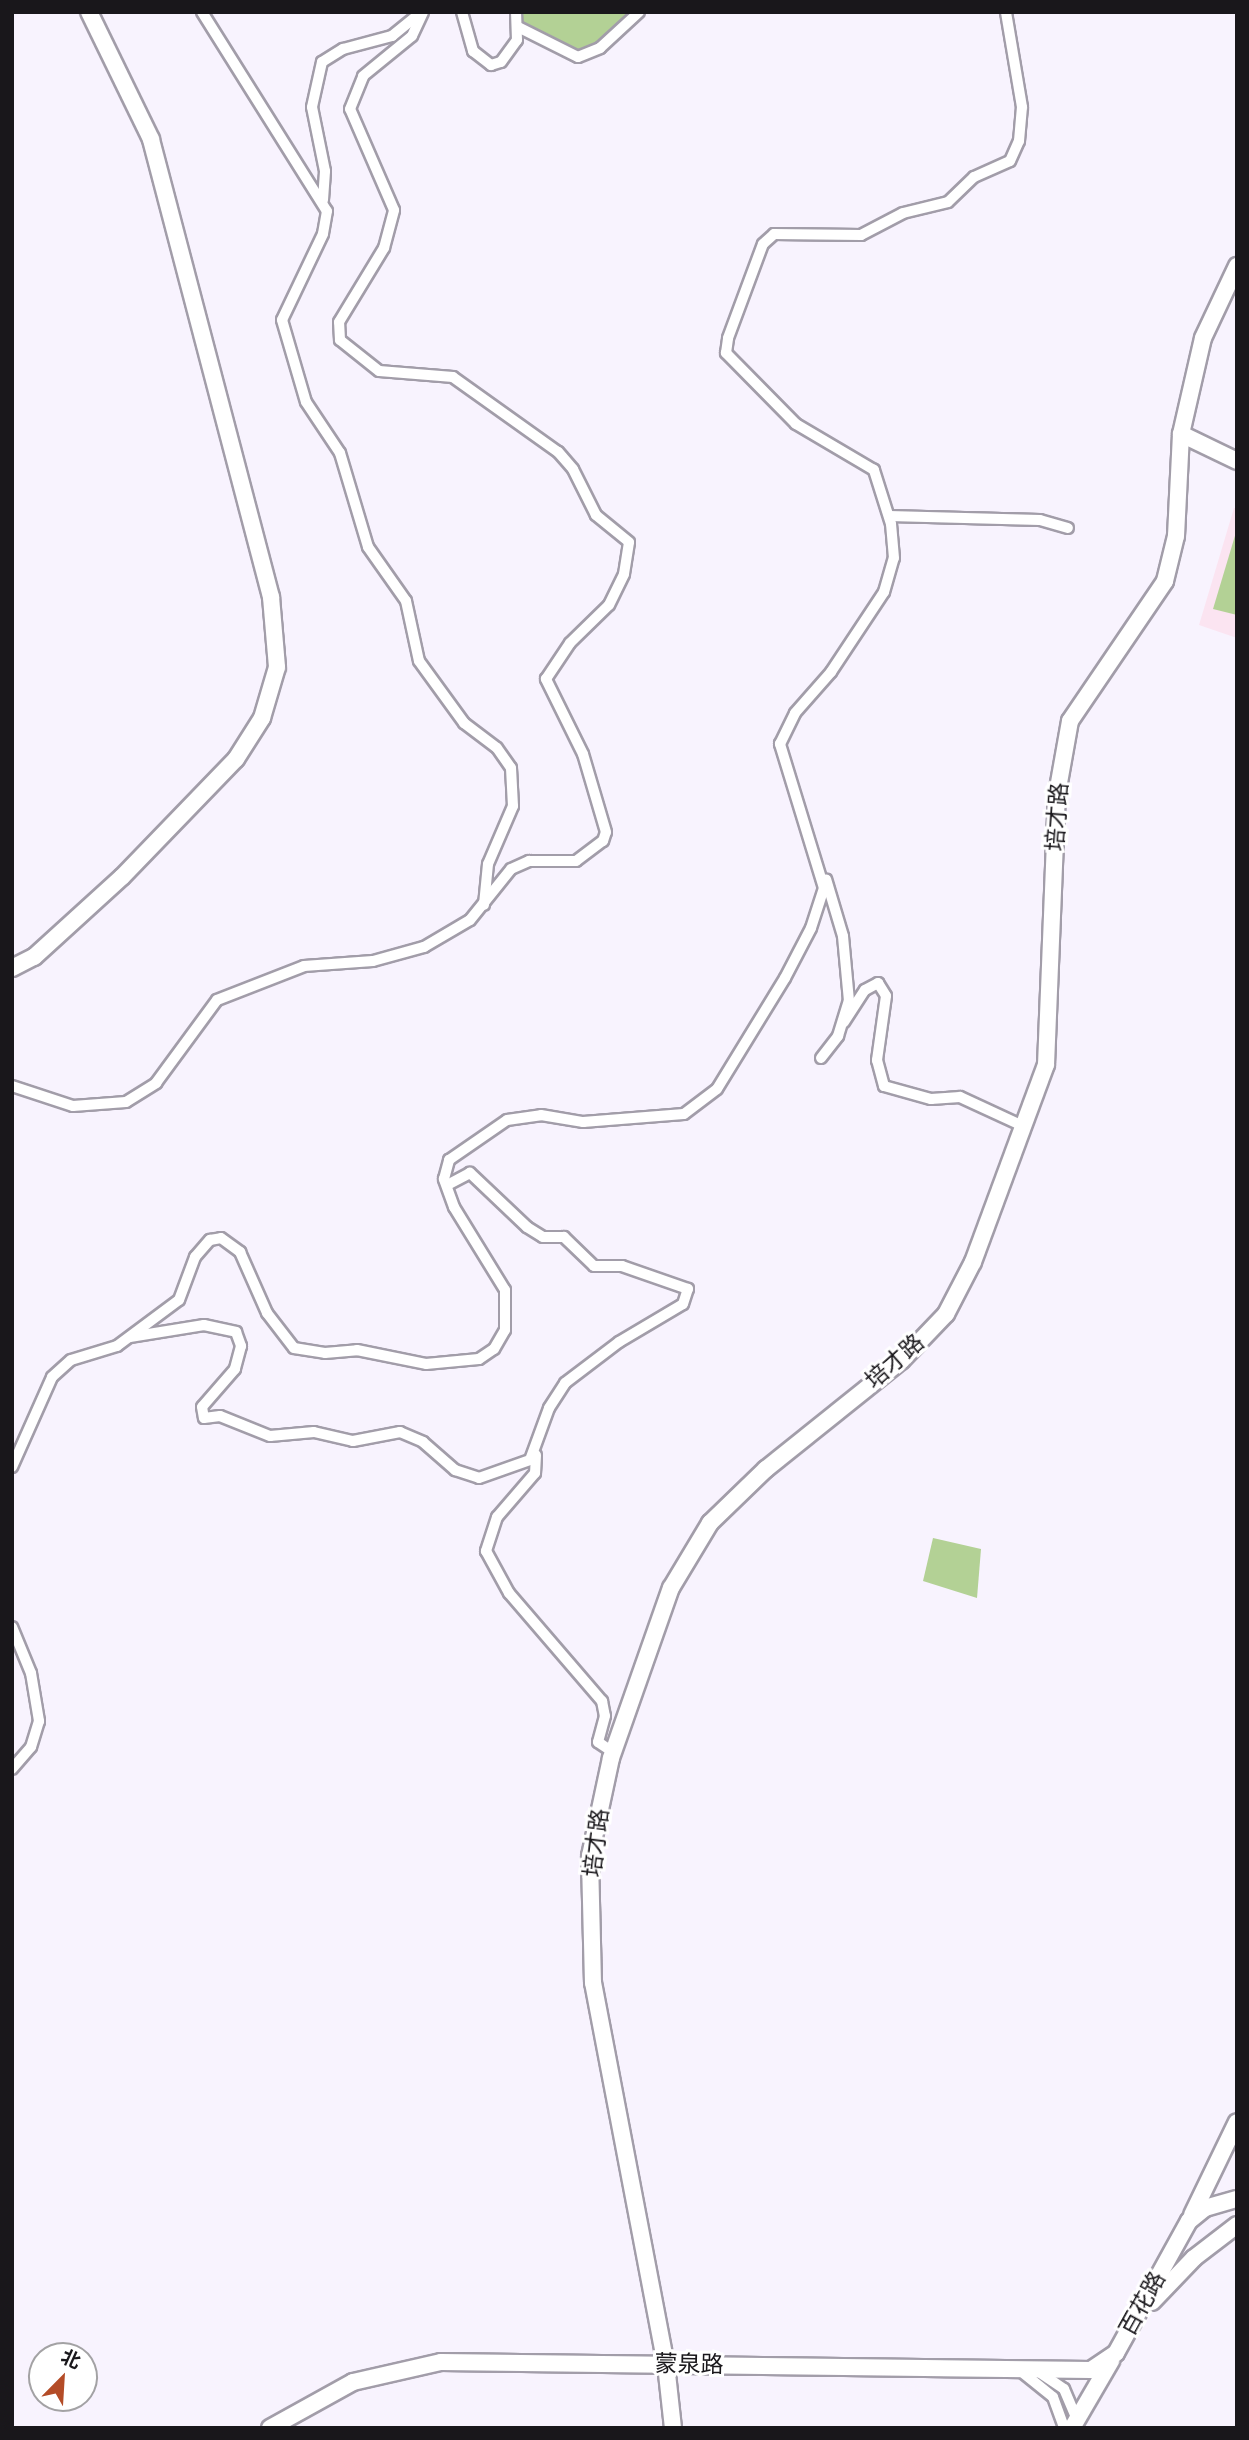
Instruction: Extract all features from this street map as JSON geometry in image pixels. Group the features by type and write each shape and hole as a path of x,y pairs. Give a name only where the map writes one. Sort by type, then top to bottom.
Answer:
{"street":[{"path":"12,968 34,957 122,877 236,759 262,718 277,667 271,597 154,149 89,12"},
{"path":"202,12 264,118 323,200"},
{"path":"422,12 392,36 343,49 322,62 312,107 325,171 323,200 327,221 284,310 285,336 306,402 340,453 365,538 406,601 419,661 464,723 497,748 511,768 513,806 488,864 484,905"},
{"path":"12,1086 73,1106 126,1102 156,1083 217,1000 304,966 401,956 447,934 484,905 511,869 529,861 576,861 603,841 589,771 546,680 570,643 608,605 624,574 629,542 596,515 573,469 558,452 453,377 379,371 340,340 339,322 384,248 394,210 380,171 351,120 354,97 370,68 412,36 422,12"},
{"path":"462,12 473,51 491,65 512,50 518,27 516,12"},
{"path":"518,27 578,57 600,48 639,12"},
{"path":"844,1022 847,962 822,870 780,744 795,713 831,673 884,592 894,558 889,516 874,470 796,424 726,353 727,338 763,244 774,234 860,235 903,213 948,202 974,177 1010,161 1019,141 1022,107 1006,12"},
{"name":"培才路","path":"673,2428 666,2365 593,1983 590,1856 613,1752 671,1588 710,1523 788,1451 901,1361 946,1314 973,1262 1046,1065 1057,794 1070,721 1165,581 1176,536 1181,434 1203,338 1237,266"},
{"path":"1181,434 1237,460"},
{"path":"889,516 1041,520 1068,528"},
{"path":"12,1467 52,1377 71,1360 107,1353 179,1300 202,1245 221,1238 240,1252 267,1313 295,1348 325,1353 358,1350 426,1364 479,1360 494,1349 505,1330 505,1290 454,1207 447,1185 449,1160 507,1120 541,1115 583,1122 684,1114 702,1106 734,1063 811,928 824,888 822,870"},
{"path":"821,1058 865,990 878,983 886,996 877,1060 884,1086 931,1099 960,1097 1025,1127"},
{"path":"447,1185 470,1173 527,1227 543,1237 564,1237 594,1266 622,1266 688,1289 683,1304 619,1342 565,1383 541,1425 535,1473 497,1517 486,1551 509,1593 602,1701 605,1716 598,1742 613,1752"},
{"path":"130,1337 204,1325 236,1332 241,1346 235,1369 202,1407 204,1418 220,1416 270,1436 314,1432 354,1441 400,1432 423,1442 455,1470 479,1478 536,1455"},
{"path":"12,1626 31,1672 39,1721 31,1747 12,1769"},
{"name":"百花路","path":"1116,2353 1189,2221 1237,2123"},
{"path":"1189,2221 1205,2208 1237,2199"},
{"name":"百花路","path":"1116,2353 1176,2275 1237,2225"},
{"path":"1071,2425 1116,2353"},
{"name":"蒙泉路","path":"270,2428 333,2391 418,2365 666,2365 1037,2371 1091,2370 1116,2353"},
{"path":"1019,2371 1047,2390 1071,2425"},
{"path":"1037,2371 1065,2389 1071,2425"}],"shaded area":[{"path":"1234,508 1237,508 1237,638 1199,625"}],"green space":[{"path":"522,12 629,12 596,44 579,51 523,23"},
{"path":"1237,529 1237,615 1213,609"},
{"path":"933,1538 981,1549 977,1598 923,1581"}]}
